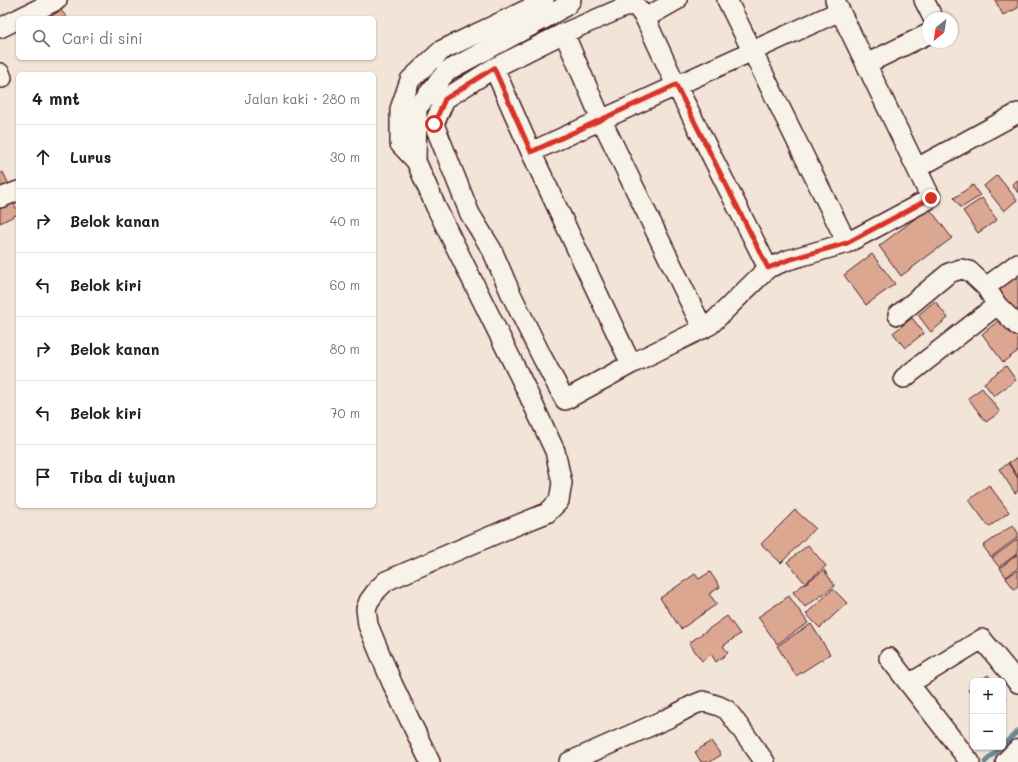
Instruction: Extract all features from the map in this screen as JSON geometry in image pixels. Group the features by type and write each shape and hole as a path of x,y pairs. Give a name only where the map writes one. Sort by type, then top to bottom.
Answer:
{"street":[{"path":"25,16 56,0"},
{"path":"430,762 392,683 368,625 366,609 369,601 386,581 547,513 559,501 562,483 555,450 521,378 436,207 416,161 400,144 400,109 410,80 442,50 541,3 544,0"},
{"path":"416,161 417,108 447,71 542,20 567,5 571,0"},
{"path":"645,18 677,0"},
{"path":"727,0 847,243"},
{"path":"924,0 930,12"},
{"path":"531,152 601,119 676,85 752,51 837,5 931,198 847,243 788,260 768,268 710,325 631,364 565,400 511,294 492,250 470,214 434,124 445,99 494,68 564,32 634,3 645,18 676,85 768,268"},
{"path":"0,28 16,20"},
{"path":"564,32 601,119 703,329"},
{"path":"866,64 922,37"},
{"path":"494,68 531,152 631,364"},
{"path":"917,168 1018,113"},
{"path":"0,198 16,192"},
{"path":"986,287 1018,262"},
{"path":"898,315 949,273 961,269 969,271 986,287 997,305 1018,326"},
{"path":"904,378 997,305"},
{"path":"909,684 982,638 1018,683"},
{"path":"889,658 970,762"},
{"path":"569,762 671,717 703,701 727,710 765,762"},
{"path":"1007,762 1018,751"}],"building":[{"path":"995,0 1018,0 1018,8 1003,15"},
{"path":"61,10 66,16 51,16"},
{"path":"3,172 10,187 0,192 0,174"},
{"path":"997,175 1017,200 1004,211 984,186"},
{"path":"1018,180 1018,193 1012,184"},
{"path":"973,185 980,196 961,208 954,198"},
{"path":"10,196 16,208 16,215 0,223 0,200"},
{"path":"982,198 997,220 978,233 963,211"},
{"path":"929,208 952,238 901,276 879,246"},
{"path":"872,254 895,284 866,305 844,275"},
{"path":"1018,270 1018,314 996,289"},
{"path":"935,301 948,318 931,332 918,315"},
{"path":"1003,317 1018,337 1018,351 1003,362 982,334"},
{"path":"912,318 924,333 905,348 893,333"},
{"path":"1006,366 1016,380 994,396 984,383"},
{"path":"982,388 1000,412 986,422 968,398"},
{"path":"1018,457 1018,478 1008,463"},
{"path":"1009,463 1018,478 1018,491 1015,493 999,469"},
{"path":"989,485 1009,512 989,527 969,500"},
{"path":"795,510 815,528 781,563 761,544"},
{"path":"1013,525 1018,533 1018,537 991,557 983,546"},
{"path":"1018,539 1018,553 999,567 992,558"},
{"path":"808,545 826,566 805,583 787,562"},
{"path":"1018,554 1018,568 1006,577 1000,568"},
{"path":"824,570 835,586 805,607 793,592"},
{"path":"1018,570 1018,586 1014,589 1006,578"},
{"path":"710,572 720,587 709,594 717,604 681,629 660,598 695,574 699,579"},
{"path":"833,589 847,603 820,628 806,614"},
{"path":"789,596 808,623 777,644 758,617"},
{"path":"727,616 740,634 723,646 728,653 716,662 711,654 702,661 689,643"},
{"path":"811,624 830,654 796,676 777,646"},
{"path":"711,741 721,755 710,762 701,762 695,752"}],"waterway":[{"path":"1006,742 1018,731"},
{"path":"985,762 998,750"}],"route":[{"path":"434,124 445,99 494,68 531,152 676,85 768,268 788,260 847,243 931,198"}]}
